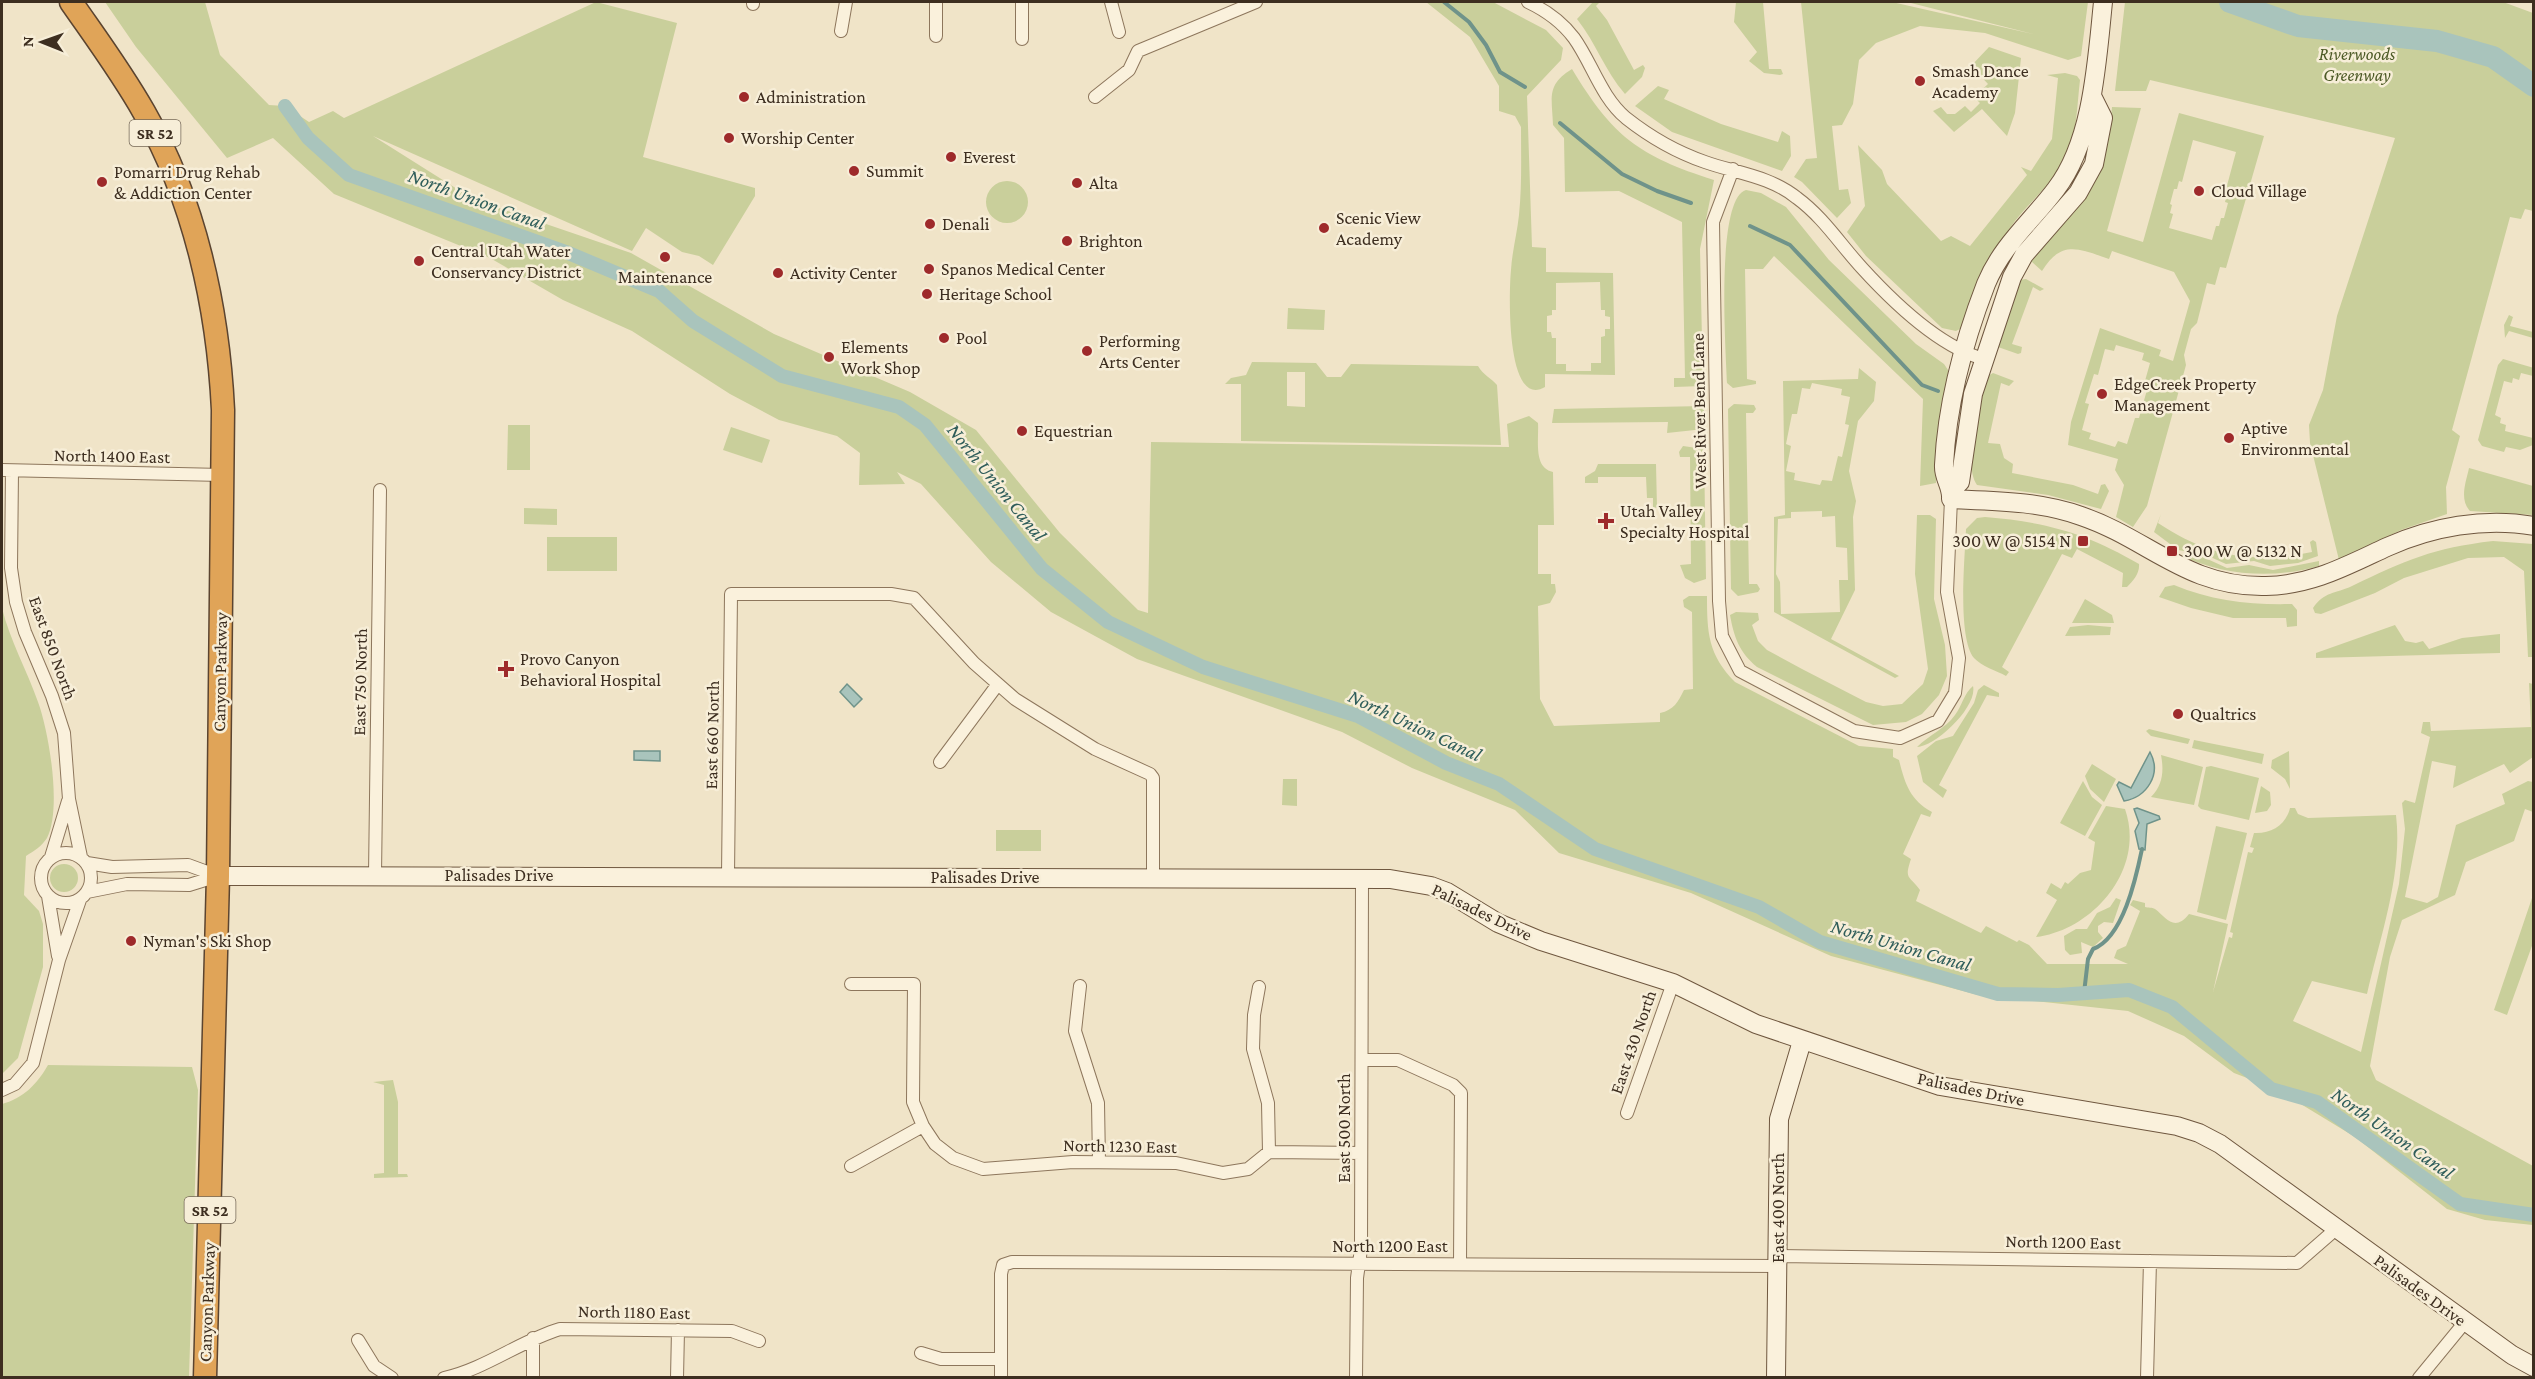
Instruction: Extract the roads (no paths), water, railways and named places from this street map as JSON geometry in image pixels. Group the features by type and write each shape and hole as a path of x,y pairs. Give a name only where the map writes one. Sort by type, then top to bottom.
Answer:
{"highway":[{"name":"Canyon Parkway","path":"71,2 145,113 176,182 190,222 210,298 219,349 223,410 218,876 205,1377"}],"street":[{"path":"841,32 846,2"},
{"path":"936,2 936,36"},
{"path":"1022,2 1022,39"},
{"path":"1111,2 1119,32"},
{"path":"1095,97 1129,70 1138,51 1256,2"},
{"path":"1528,2 1556,19 1574,38 1604,91 1624,116 1668,147 1706,162 1772,182 1796,197 1818,216 1862,268 1905,309 1949,346 1964,354 1984,359"},
{"path":"1951,495 1943,467 1949,410 1964,354 1992,272 2008,243 2056,189 2075,155 2093,98 2102,7"},
{"path":"1951,495 1960,482 1963,471 1966,430 1984,359 2005,294 2017,266 2078,193 2094,164 2103,118 2093,98"},
{"name":"West River Bend Lane","path":"1733,170 1713,222 1719,601 1722,636 1729,654 1740,671 1854,732 1900,738 1938,721 1955,693 1959,658 1947,592 1951,495"},
{"name":"North 1400 East","path":"7,471 222,475"},
{"name":"East 850 North","path":"7,471 11,568 16,602 64,734 69,799 84,860"},
{"name":"East 750 North","path":"375,875 380,490"},
{"path":"1951,495 2030,503 2063,510 2105,525 2193,573 2248,586 2277,586 2318,578 2402,541 2445,529 2488,523 2534,525"},
{"name":"East 660 North","path":"728,876 731,594 891,594 914,598 998,684"},
{"path":"940,762 998,684 1032,711 1071,735 1101,752 1141,768 1153,778 1153,878"},
{"name":"East 850 North","path":"51,857 69,799"},
{"path":"2,1090 15,1084 33,1063 59,960 92,878 84,860 66,852 51,857 41,872 43,889 48,896 59,960"},
{"name":"Palisades Drive","path":"84,860 111,867 188,865 218,876"},
{"name":"Palisades Drive","path":"83,896 127,884 189,885 218,876 1406,880 1447,892 1498,923 1541,941 1673,983 1735,1015 1802,1041 1940,1086 2177,1126 2199,1133 2220,1144 2465,1322 2534,1367"},
{"name":"East 500 North","path":"1356,1377 1361,1153 1362,879"},
{"path":"48,896 63,903 83,896"},
{"name":"East 430 North","path":"1627,1113 1673,983"},
{"path":"851,984 914,984 913,1102 923,1126 851,1166"},
{"path":"1080,986 1075,1031 1098,1102 1099,1162"},
{"path":"1259,987 1254,1015 1253,1049 1268,1103 1269,1152 1361,1153"},
{"name":"East 400 North","path":"1776,1377 1779,1119 1802,1041"},
{"path":"1362,1060 1398,1060 1453,1085 1461,1093 1460,1264"},
{"name":"North 1230 East","path":"923,1126 943,1150 966,1165 980,1169 999,1170 1042,1164 1099,1162 1176,1163 1223,1173 1234,1173 1248,1169 1269,1152"},
{"name":"North 1200 East","path":"1001,1359 1001,1274 1003,1265 1012,1262 1460,1264 2150,1261 2297,1263 2336,1229"},
{"path":"2147,1377 2150,1261"},
{"path":"2419,1377 2465,1322"},
{"name":"North 1180 East","path":"444,1377 462,1372 533,1338 576,1328 732,1331 759,1341"},
{"path":"677,1377 678,1330"},
{"path":"533,1338 533,1377"},
{"path":"358,1340 374,1366 392,1377"},
{"path":"921,1353 942,1359 1001,1359 1001,1377"}],"water":[{"path":"847,684 862,699 854,707 840,692"},
{"path":"634,751 660,751 660,761 634,760"},
{"path":"2150,752 2154,768 2150,783 2139,795 2124,801 2117,785 2119,782 2131,788"},
{"path":"2134,809 2159,816 2160,819 2147,824 2145,850 2139,849 2135,831 2139,823"}],"waterway":[{"path":"1444,2 1469,22 1486,45 1500,72 1525,87"},
{"path":"2230,2 2298,26 2437,41 2493,57 2534,86"},
{"name":"North Union Canal","path":"285,106 308,138 349,175 566,252 659,291 693,321 782,376 899,407 925,425 1042,569 1108,622 1203,667 1358,716 1446,763 1499,784 1595,849 1759,907 1820,942 1998,994 2058,995 2129,990 2172,1007 2271,1089 2317,1102 2460,1204 2534,1215"},
{"path":"1560,123 1622,174 1657,191 1691,203"},
{"path":"1750,226 1790,245 1922,385 1938,391"},
{"path":"2084,993 2088,959 2093,949 2103,943 2120,920 2132,890 2142,849"}],"place":[{"name":"Smash Dance Academy","path":"1920,81"},
{"name":"Administration","path":"744,97"},
{"name":"Worship Center","path":"729,138"},
{"name":"Everest","path":"951,157"},
{"name":"Summit","path":"854,171"},
{"name":"Pomarri Drug Rehab & Addiction Center","path":"102,182"},
{"name":"Alta","path":"1077,183"},
{"name":"Cloud Village","path":"2199,191"},
{"name":"Denali","path":"930,224"},
{"name":"Scenic View Academy","path":"1324,228"},
{"name":"Brighton","path":"1067,241"},
{"name":"Maintenance","path":"665,257"},
{"name":"Central Utah Water Conservancy District","path":"419,261"},
{"name":"Spanos Medical Center","path":"929,269"},
{"name":"Activity Center","path":"778,273"},
{"name":"Heritage School","path":"927,294"},
{"name":"Pool","path":"944,338"},
{"name":"Performing Arts Center","path":"1087,351"},
{"name":"Elements Work Shop","path":"829,357"},
{"name":"EdgeCreek Property Management","path":"2102,394"},
{"name":"Equestrian","path":"1022,431"},
{"name":"Aptive Environmental","path":"2229,438"},
{"name":"Utah Valley Specialty Hospital","path":"1606,521"},
{"name":"300 W @ 5154 N","path":"2083,541"},
{"name":"300 W @ 5132 N","path":"2172,551"},
{"name":"Provo Canyon Behavioral Hospital","path":"506,669"},
{"name":"Qualtrics","path":"2178,714"},
{"name":"Nyman's Ski Shop","path":"131,941"}],"park label":[{"name":"Riverwoods Greenway","path":"2357,64"}]}
